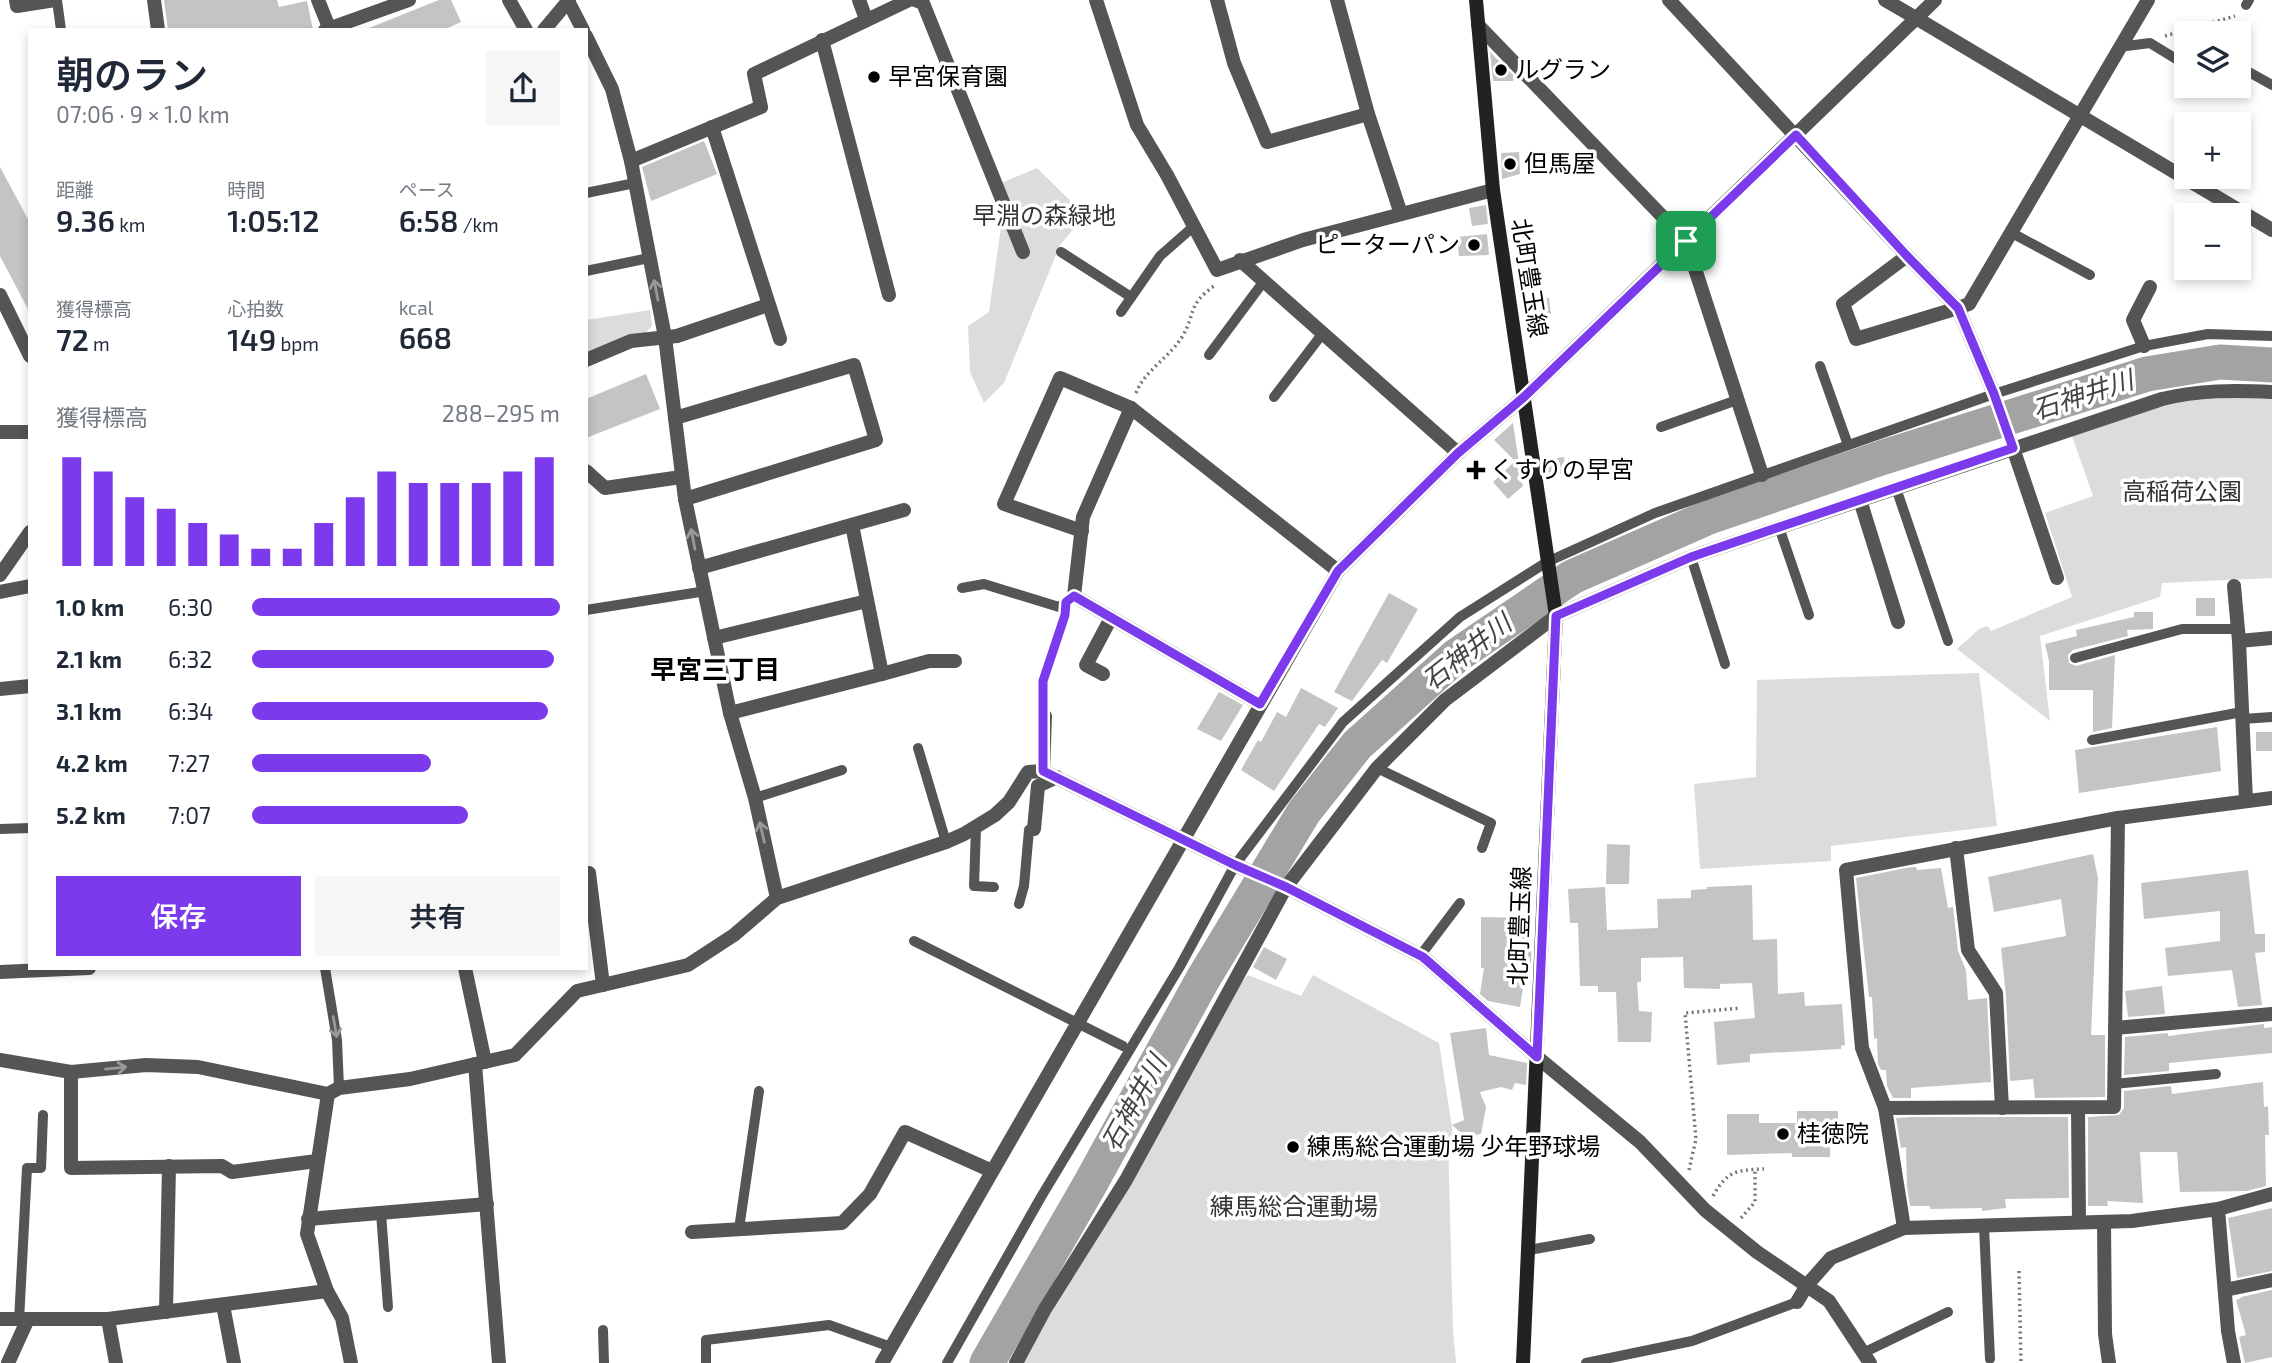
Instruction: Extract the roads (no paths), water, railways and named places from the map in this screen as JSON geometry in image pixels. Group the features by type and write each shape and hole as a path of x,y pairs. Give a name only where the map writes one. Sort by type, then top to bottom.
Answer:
{"main road":[{"name":"北町豊玉線","path":"1476,0 1493,190 1556,616 1523,1363"}],"street":[{"path":"16,0 17,6 56,0"},
{"path":"154,0 158,28"},
{"path":"318,0 328,28"},
{"path":"331,28 409,0"},
{"path":"509,0 525,28"},
{"path":"859,0 866,19"},
{"path":"631,161 761,107 754,74 909,0"},
{"path":"915,0 923,3 1023,252"},
{"path":"1096,0 1137,125 1167,175 1217,270 1303,240 1493,190"},
{"path":"1217,0 1234,63 1267,142 1368,114"},
{"path":"1337,0 1368,114 1401,214"},
{"path":"1670,0 1958,308 1994,394"},
{"path":"1885,0 2272,230"},
{"path":"882,1363 1338,571 1458,453 1524,397 1936,0"},
{"path":"1907,256 1843,304 1856,339 1969,304 2147,0"},
{"path":"546,28 569,1 582,28"},
{"path":"1478,25 1686,241 1762,475"},
{"path":"588,40 612,89 631,161 665,337 685,499 730,713 755,798 777,898"},
{"path":"822,40 889,295"},
{"path":"712,127 780,339"},
{"path":"1240,260 1458,453"},
{"path":"2144,346 2133,320 2150,287"},
{"path":"0,295 28,352"},
{"path":"588,359 631,341 677,336 768,305"},
{"path":"675,418 854,365 876,440 685,499"},
{"path":"1082,531 1004,505 1060,378 1131,408 1338,571"},
{"path":"1016,1363 1045,1309 1126,1180 1281,886 1377,768 1445,700 1556,616 1691,557 2162,399 2225,389 2272,392"},
{"path":"1131,408 1083,517 1070,599 1111,618 1260,704"},
{"path":"0,432 28,432"},
{"path":"2013,448 2057,578"},
{"path":"588,473 605,488 681,477"},
{"path":"1860,500 1898,622"},
{"path":"699,568 904,510"},
{"path":"852,524 882,674"},
{"path":"0,575 28,535"},
{"path":"0,592 28,586"},
{"path":"2234,586 2246,801"},
{"path":"714,638 867,601"},
{"path":"1103,674 1086,665 1111,618"},
{"path":"2238,635 2272,638"},
{"path":"730,713 929,661 955,662"},
{"path":"0,689 28,686"},
{"path":"1043,771 1045,716"},
{"path":"0,1060 71,1072 146,1065 198,1066 334,1091 410,1079 515,1055 577,992 688,965 734,935 777,898 946,842 976,828 995,816 1009,802 1028,772 1043,771 1420,956 1640,1142 1705,1210 1829,1301 1867,1358"},
{"path":"1034,829 1038,786 1057,777"},
{"path":"1904,1228 1885,1108 1862,1048 1846,870 2118,818 2272,798"},
{"path":"1885,1108 2114,1107 2118,818"},
{"path":"1956,848 1968,950 1996,993 2002,1108"},
{"path":"589,873 603,985"},
{"path":"0,972 44,970"},
{"path":"465,970 480,1063 499,1363"},
{"path":"2115,1028 2272,1014"},
{"path":"71,1072 71,1168 222,1166 232,1172 317,1161"},
{"path":"334,1091 317,1161 307,1234 327,1291 342,1318 351,1363"},
{"path":"2078,1108 2079,1222"},
{"path":"692,1232 842,1223 870,1194 905,1132 992,1171"},
{"path":"166,1312 169,1166"},
{"path":"1797,1303 1807,1285 1830,1258 1904,1228 2132,1221 2218,1209 2272,1194"},
{"path":"308,1219 487,1204"},
{"path":"2218,1209 2234,1363"},
{"path":"2105,1222 2105,1334 2109,1363"},
{"path":"2225,1290 2272,1280"},
{"path":"0,1319 108,1319 327,1291"},
{"path":"223,1306 234,1363"},
{"path":"108,1319 116,1363"},
{"path":"9,1363 23,1321"}],"lane":[{"path":"56,0 61,28"},
{"path":"2119,47 2150,43 2174,58"},
{"path":"2251,73 2272,85"},
{"path":"588,193 635,183"},
{"path":"1121,312 1160,256 1193,227"},
{"path":"2012,233 2090,275"},
{"path":"1062,252 1132,297"},
{"path":"588,271 649,258"},
{"path":"1209,355 1264,281"},
{"path":"1274,397 1323,333"},
{"path":"947,1363 1041,1198 1239,867 1343,722 1460,617 1547,562 1655,513 1994,394 2144,346 2208,334 2272,336"},
{"path":"1820,366 1848,445"},
{"path":"1661,428 1737,400"},
{"path":"1896,488 1948,641"},
{"path":"1779,527 1809,615"},
{"path":"1691,557 1726,664"},
{"path":"962,588 985,584 1059,607 1070,599"},
{"path":"588,610 706,591"},
{"path":"2075,658 2182,629 2238,635"},
{"path":"2092,740 2242,715 2272,716"},
{"path":"918,748 946,842"},
{"path":"1377,768 1491,823 1482,848"},
{"path":"755,798 842,770"},
{"path":"0,829 28,828"},
{"path":"976,828 974,886 994,887"},
{"path":"1019,904 1024,886 1029,830 1034,829"},
{"path":"1420,956 1460,903"},
{"path":"914,941 1124,1046"},
{"path":"325,970 337,1040 334,1091"},
{"path":"2114,1084 2216,1074"},
{"path":"739,1229 759,1091"},
{"path":"23,1321 27,1168 41,1168 43,1115"},
{"path":"381,1213 388,1307"},
{"path":"1984,1226 1990,1359"},
{"path":"1528,1250 1590,1239"},
{"path":"1586,1363 1692,1341 1797,1303"},
{"path":"1867,1358 1948,1312"},
{"path":"706,1363 705,1340 830,1325 891,1347"},
{"path":"603,1330 604,1363"}],"waterway":[{"name":"石神井川","path":"987,1363 1089,1186 1203,979 1304,812 1357,745 1456,656 1572,577 1709,517 1884,457 2147,374 2220,362 2272,365"}],"place":[{"name":"ルグラン","path":"1501,70"},
{"name":"早宮保育園","path":"874,77"},
{"name":"但馬屋","path":"1510,164"},
{"name":"ピーターパン","path":"1474,245"},
{"name":"くすりの早宮","path":"1476,470"},
{"name":"桂徳院","path":"1783,1134"},
{"name":"練馬総合運動場 少年野球場","path":"1293,1147"}],"district":[{"name":"早宮三丁目","path":"715,670"}],"park label":[{"name":"早淵の森緑地","path":"1044,216"},
{"name":"高稲荷公園","path":"2182,492"},
{"name":"練馬総合運動場","path":"1294,1207"}]}
